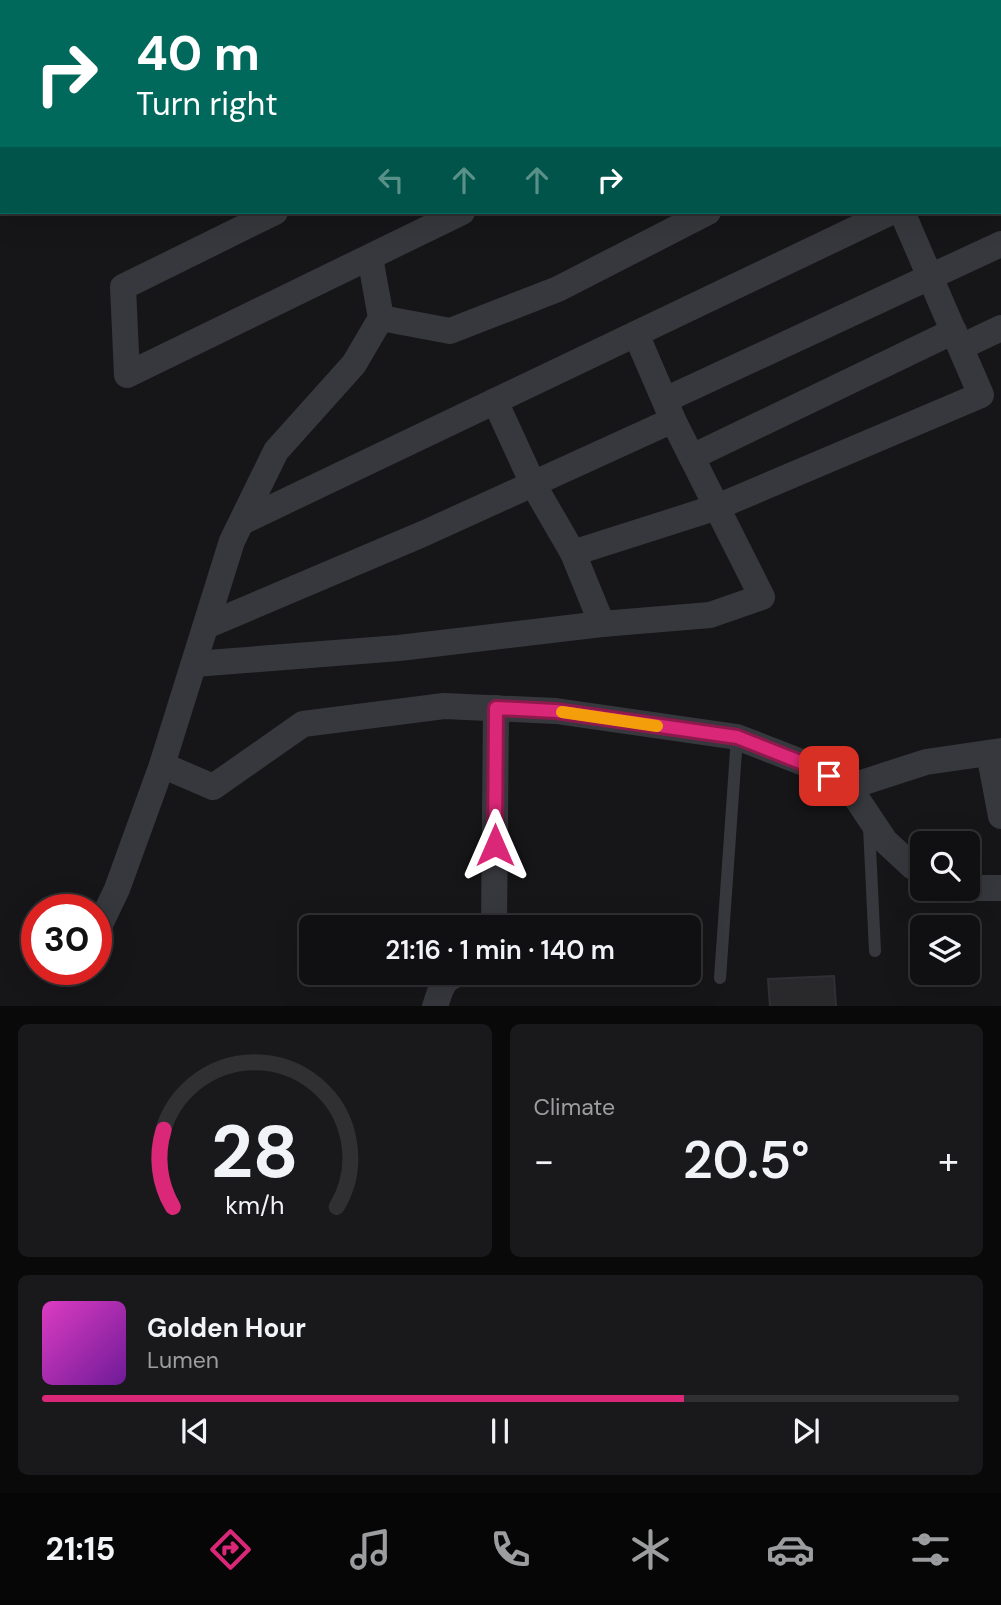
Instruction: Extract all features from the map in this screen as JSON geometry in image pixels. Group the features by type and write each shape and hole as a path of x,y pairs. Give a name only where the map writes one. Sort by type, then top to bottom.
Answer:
{"street":[{"path":"271,214 123,287 127,375 458,214"},
{"path":"381,318 450,331 558,289 704,214"},
{"path":"242,522 887,214"},
{"path":"573,553 717,507 991,393 957,339 903,214"},
{"path":"206,626 533,484 669,410 930,276 1001,244"},
{"path":"112,899 162,765 232,541 276,451 354,364 381,318 370,257"},
{"path":"692,457 957,339 1001,328"},
{"path":"195,664 399,648 602,624 710,615 762,597 669,410 636,334"},
{"path":"495,401 533,484 573,553 602,624"},
{"path":"162,765 213,787 303,724 444,706 556,711 737,737 808,765 849,787 885,841 910,864"},
{"path":"494,915 496,708"},
{"path":"849,787 926,762 995,752 1001,816"},
{"path":"980,888 1001,888"},
{"path":"435,1006 443,985"}],"lane":[{"path":"720,978 737,737"},
{"path":"868,817 874,951"}],"building":[{"path":"834,976 836,1006 770,1006 768,979"}],"slow traffic":[{"path":"562,712 657,726"}],"route":[{"path":"495,845 496,708 556,711 737,737 829,776"}]}
